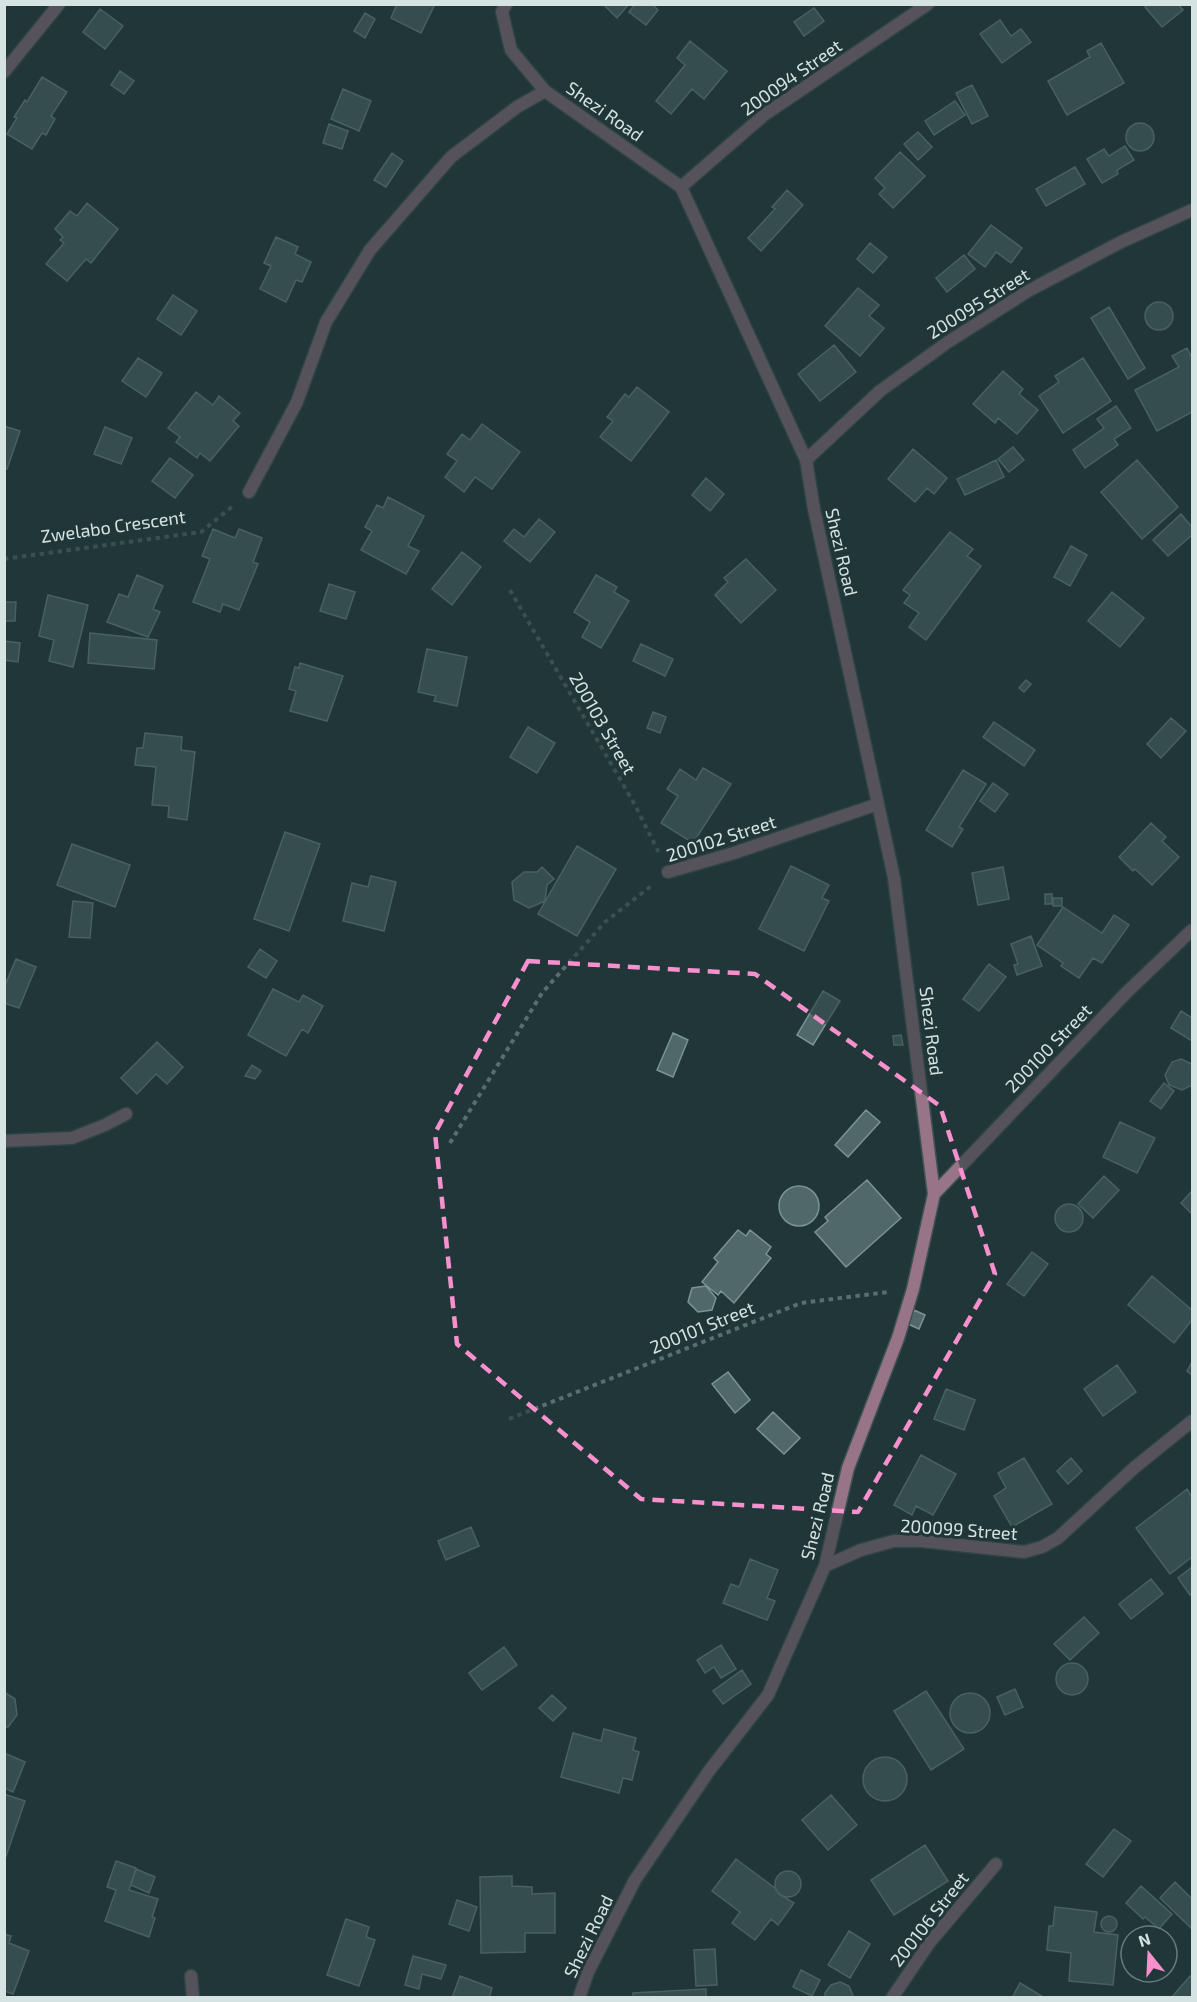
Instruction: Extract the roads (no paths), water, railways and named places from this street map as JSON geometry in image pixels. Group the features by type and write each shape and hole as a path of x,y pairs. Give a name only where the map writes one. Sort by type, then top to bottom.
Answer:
{"street":[{"path":"4,72 59,4"},
{"path":"249,492 297,402 326,322 370,250 450,158 517,107 545,91 511,50 502,12 506,4"},
{"name":"200094 Street","path":"681,187 764,115 928,4"},
{"name":"Shezi Road","path":"545,91 681,187 806,460 814,509 894,878 934,1194 913,1289 898,1338 848,1468 825,1566 768,1695 709,1771 635,1880 588,1972 579,1998"},
{"name":"200095 Street","path":"806,460 880,391 948,342 1028,291 1121,243 1192,210"},
{"name":"200102 Street","path":"668,872 734,853 878,804"},
{"name":"200100 Street","path":"934,1194 1127,992 1192,930"},
{"path":"4,1141 72,1138 126,1113"},
{"name":"200099 Street","path":"825,1566 861,1550 894,1541 1024,1552 1042,1547 1058,1539 1134,1468 1192,1420"},
{"name":"200106 Street","path":"892,1998 930,1942 996,1864"},
{"path":"191,1976 193,1998"}]}
